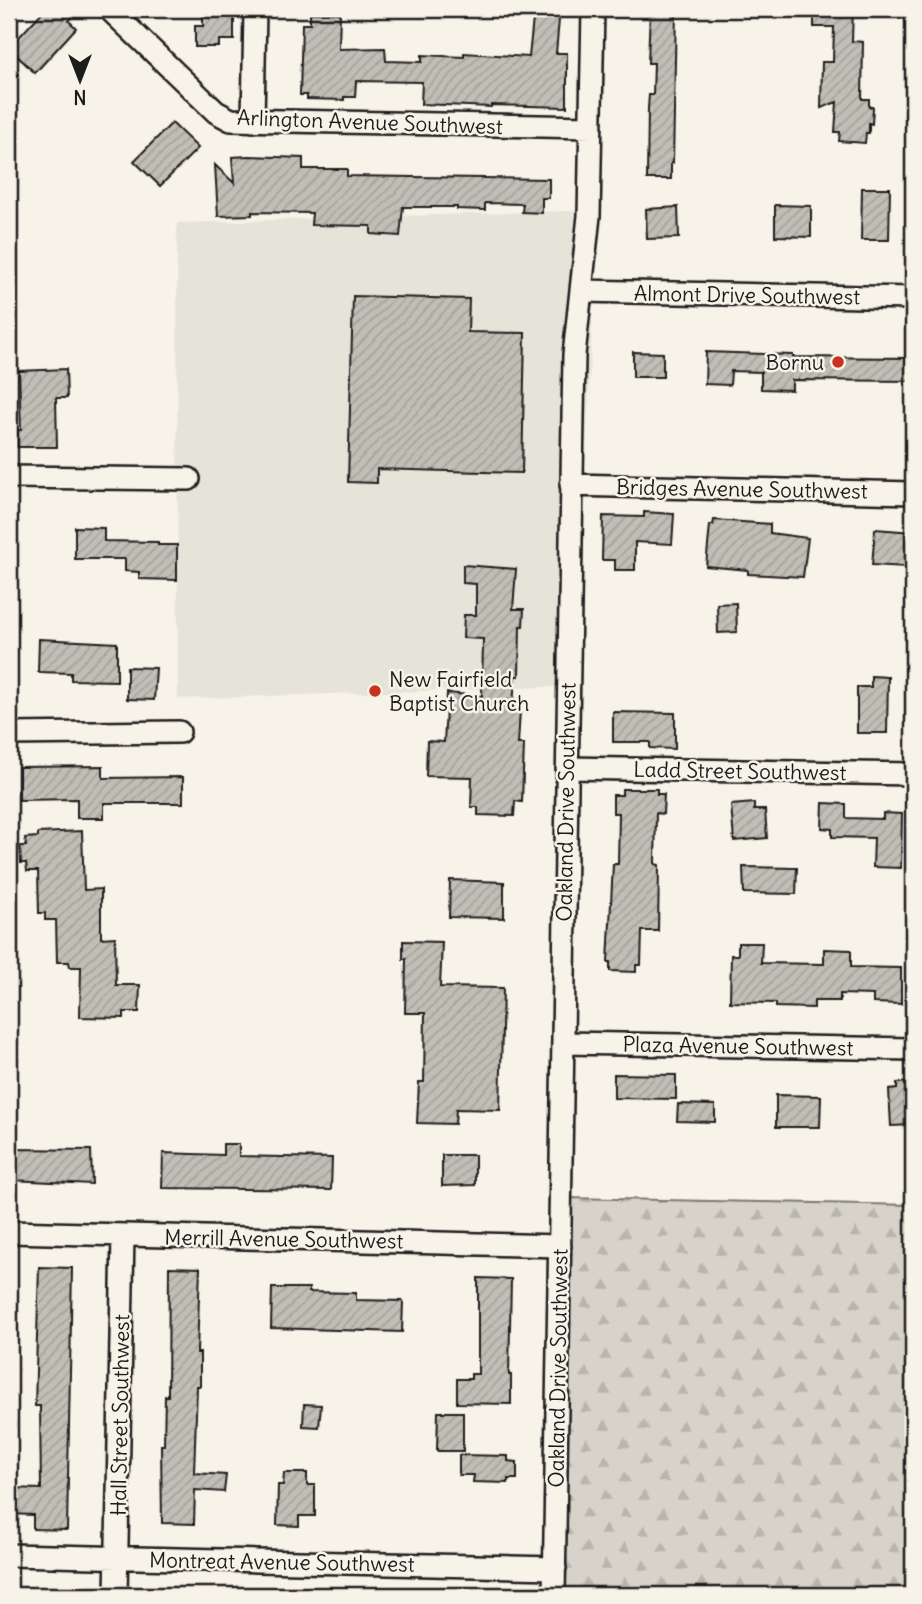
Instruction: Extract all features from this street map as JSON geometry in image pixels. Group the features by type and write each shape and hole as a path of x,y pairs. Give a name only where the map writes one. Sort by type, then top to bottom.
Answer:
{"street":[{"name":"Arlington Avenue Southwest","path":"109,9 216,112 231,120 591,127"},
{"path":"253,121 255,9"},
{"name":"Oakland Drive Southwest","path":"554,1595 574,355 589,216 593,9"},
{"name":"Almont Drive Southwest","path":"581,291 913,298"},
{"path":"9,477 189,479"},
{"name":"Bridges Avenue Southwest","path":"571,485 913,493"},
{"path":"9,734 179,732"},
{"name":"Ladd Street Southwest","path":"567,768 913,774"},
{"name":"Plaza Avenue Southwest","path":"563,1044 913,1049"},
{"name":"Merrill Avenue Southwest","path":"9,1232 560,1246"},
{"name":"Hall Street Southwest","path":"116,1595 123,1236"},
{"name":"Montreat Avenue Southwest","path":"9,1555 555,1568"}],"shaded area":[{"path":"598,210 574,686 178,699 177,223"}],"green space":[{"path":"566,1198 913,1205 913,1595 555,1594"}],"building":[{"path":"45,9 66,9 73,16 69,21 76,28 35,73 9,48"},
{"path":"203,9 234,9 234,40 219,40 219,47 195,47 195,26 203,26"},
{"path":"534,9 560,9 556,53 567,53 567,107 421,104 422,82 356,81 355,97 344,97 344,100 307,99 307,95 300,95 302,24 310,24 310,13 340,13 339,49 385,48 386,61 422,62 422,55 464,57 464,53 529,57"},
{"path":"650,9 676,9 671,179 647,179 648,108 649,95 653,95 654,63 648,63"},
{"path":"814,9 853,9 852,41 863,42 862,99 869,99 869,107 873,107 872,124 869,123 865,143 839,141 840,132 835,132 837,102 821,108 822,62 833,62 834,27 814,27"},
{"path":"172,123 198,148 160,186 134,161"},
{"path":"232,157 303,158 303,169 347,169 347,176 549,179 549,198 542,198 542,213 522,212 523,204 485,203 485,210 403,207 400,236 371,234 371,226 311,225 312,213 252,212 252,215 218,216 215,165 234,183"},
{"path":"862,188 890,188 889,240 861,240"},
{"path":"775,205 811,206 811,237 775,236"},
{"path":"678,207 679,238 647,239 646,209"},
{"path":"353,296 469,299 468,332 525,333 522,473 377,469 377,483 348,482"},
{"path":"633,352 663,353 663,377 633,377"},
{"path":"706,352 793,357 913,358 913,381 792,380 792,390 761,389 761,372 731,371 730,385 705,384"},
{"path":"66,369 67,398 56,398 57,447 17,447 17,430 21,430 19,371"},
{"path":"644,512 674,514 672,544 635,542 635,570 615,570 615,560 602,560 603,516 644,517"},
{"path":"714,520 770,524 770,533 808,538 803,577 748,574 748,570 706,566 710,525 713,525"},
{"path":"75,527 104,528 104,541 177,545 177,580 139,579 139,572 125,571 125,559 75,559"},
{"path":"875,529 913,532 913,552 908,552 907,567 872,565"},
{"path":"463,565 516,569 513,609 524,609 523,626 520,626 519,676 515,676 513,709 520,710 518,744 524,744 522,802 515,801 514,816 478,815 478,807 471,807 472,777 426,776 427,741 444,742 447,693 482,696 483,639 463,638 464,615 476,615 476,584 463,583"},
{"path":"736,603 737,632 718,633 717,604"},
{"path":"39,639 117,643 117,681 71,680 71,673 38,672"},
{"path":"127,667 156,668 154,700 127,699"},
{"path":"871,676 888,677 887,733 857,733 857,687 871,687"},
{"path":"613,712 675,713 675,749 650,748 650,742 613,742"},
{"path":"103,766 103,778 183,777 183,803 104,803 104,818 77,818 77,799 19,800 19,767"},
{"path":"622,789 657,789 657,794 664,794 663,814 656,813 655,864 659,865 658,931 642,931 641,965 636,965 636,972 610,971 608,962 613,864 618,864 619,813 613,813 613,795 622,795"},
{"path":"754,803 754,810 765,810 767,838 734,841 731,805"},
{"path":"823,803 846,804 846,818 883,819 883,813 902,814 901,868 873,867 874,838 832,837 832,829 822,828"},
{"path":"82,831 84,890 101,889 101,938 115,937 116,985 140,985 139,1012 124,1012 124,1018 80,1017 81,967 70,967 69,962 57,962 56,920 45,920 45,913 39,913 38,871 27,871 26,863 21,863 20,846 26,846 25,838 38,837 38,833"},
{"path":"743,867 797,868 796,894 744,893"},
{"path":"450,880 504,882 504,918 449,917"},
{"path":"403,941 442,942 440,987 503,988 500,1110 456,1109 455,1124 417,1123 419,1082 424,1082 425,1013 405,1013 406,959 403,959"},
{"path":"738,943 762,943 761,963 824,964 824,949 851,950 851,967 901,968 901,1004 873,1003 873,995 840,994 840,1001 814,1001 814,1008 776,1007 776,1003 730,1002 731,955 738,955"},
{"path":"614,1074 676,1075 676,1099 614,1098"},
{"path":"913,1082 913,1125 891,1126 889,1090 897,1089 897,1083"},
{"path":"776,1095 821,1096 820,1127 776,1127"},
{"path":"678,1104 715,1105 715,1122 677,1121"},
{"path":"223,1144 239,1144 239,1156 332,1158 331,1190 162,1188 163,1153 223,1155"},
{"path":"12,1149 91,1150 92,1184 11,1180"},
{"path":"442,1155 475,1155 475,1185 442,1186"},
{"path":"39,1267 72,1268 67,1530 33,1529 33,1515 10,1514 10,1488 41,1489 40,1406 35,1406"},
{"path":"169,1267 200,1268 197,1353 200,1353 200,1386 197,1386 194,1473 226,1475 224,1492 195,1490 194,1524 162,1523 161,1445 164,1445 165,1396 168,1396"},
{"path":"478,1278 511,1279 511,1404 457,1403 457,1379 471,1379 471,1374 478,1374"},
{"path":"272,1288 309,1288 309,1292 356,1293 356,1300 403,1301 402,1332 271,1328"},
{"path":"304,1404 321,1405 319,1427 303,1426"},
{"path":"438,1412 463,1412 463,1451 437,1451"},
{"path":"459,1455 508,1456 508,1461 517,1462 517,1479 508,1479 508,1483 473,1482 474,1475 459,1475"},
{"path":"284,1473 307,1473 307,1485 315,1485 315,1516 299,1516 299,1526 277,1525 278,1485 283,1485"}],"place":[{"name":"Bornu","path":"838,362"},
{"name":"New Fairfield Baptist Church","path":"375,691"}]}
